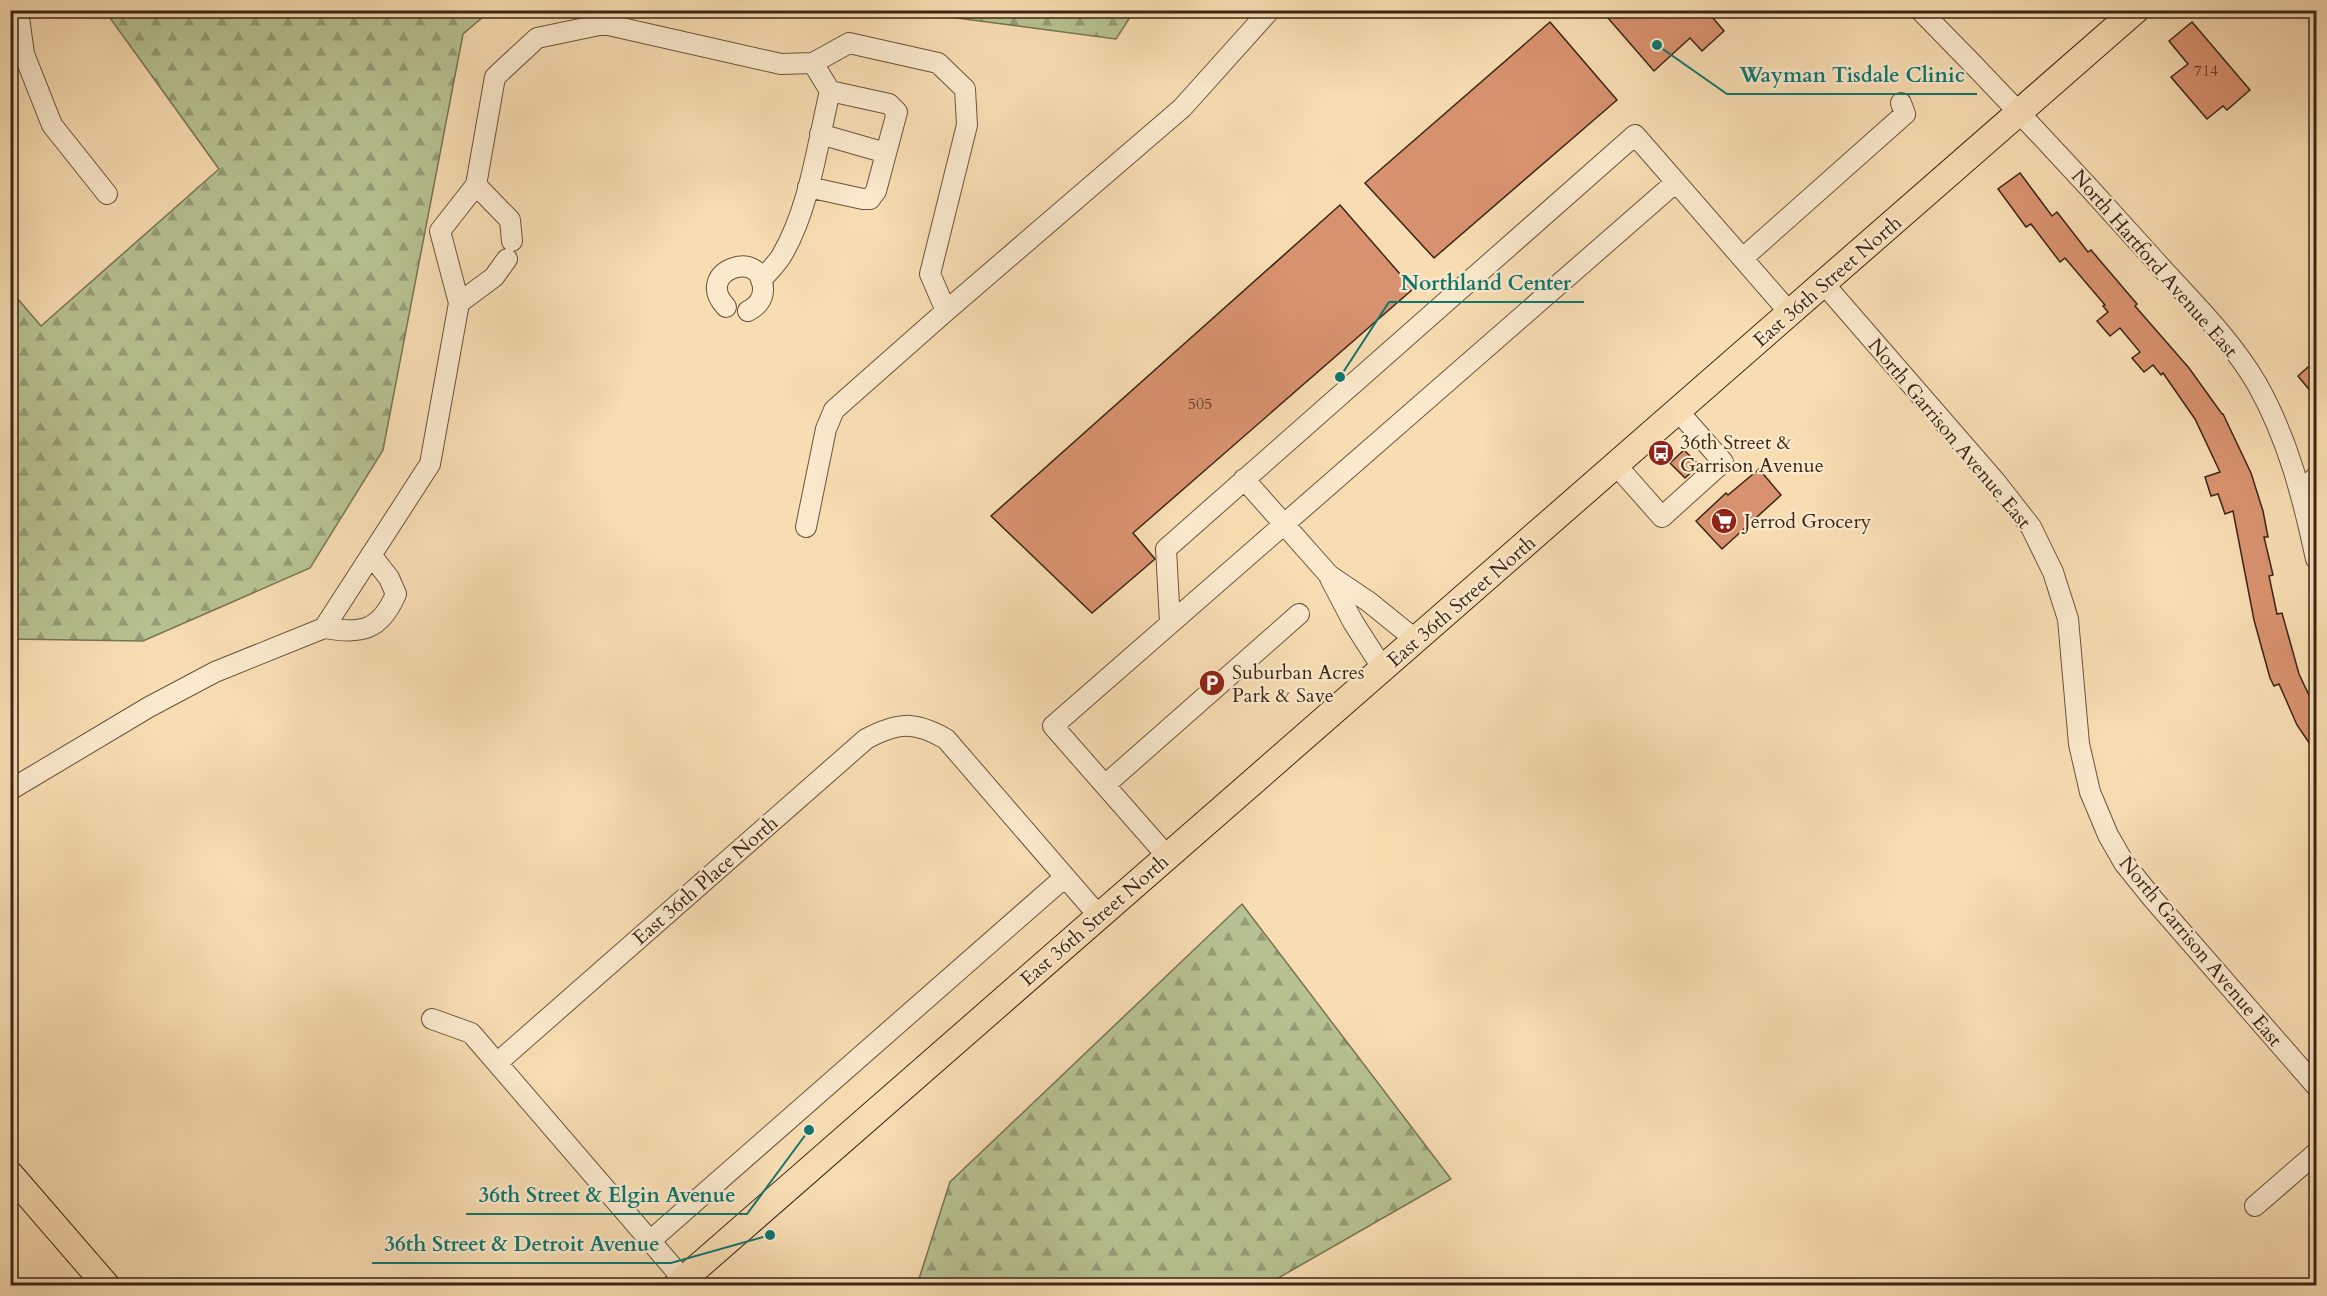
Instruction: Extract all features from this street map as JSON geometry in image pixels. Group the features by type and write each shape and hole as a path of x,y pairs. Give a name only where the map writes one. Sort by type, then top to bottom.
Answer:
{"main road":[{"name":"East 36th Street North","path":"680,1282 2136,10"},
{"path":"10,1174 107,1286"}],"street":[{"path":"18,10 24,54 52,125 107,194"},
{"path":"806,527 826,429 834,410 1182,108 1270,10"},
{"name":"North Hartford Avenue East","path":"1920,10 2020,112 2240,358 2277,424 2301,491 2316,559"},
{"path":"324,628 430,465 459,303 440,231 476,185 495,76 537,38 604,24 781,64 813,63 849,43 938,63 965,88 967,124 930,274 946,311"},
{"path":"762,279 786,248 808,187 830,91 813,63"},
{"path":"808,187 863,200 870,199 876,190 897,112 888,104 830,91"},
{"path":"1743,258 1905,114 1901,104"},
{"path":"820,134 886,153"},
{"path":"1170,623 1166,549 1635,135 1790,313"},
{"path":"1167,856 1053,726 1676,182"},
{"path":"459,303 494,278 509,250 510,220 476,185"},
{"path":"726,307 718,295 719,280 729,269 744,266 751,268 762,279 764,287 760,302 748,311"},
{"name":"North Garrison Avenue East","path":"1824,284 1995,481 2031,527 2053,572 2068,619 2079,744 2090,792 2108,835 2124,863 2153,899 2316,1086"},
{"path":"1616,465 1662,517 1724,462 1678,411"},
{"path":"2301,491 2316,477"},
{"path":"1244,479 1329,575 1378,609 1416,640"},
{"path":"10,790 149,707 206,677 324,628 348,632 373,626 388,613 396,594 389,578 371,555"},
{"path":"1329,575 1353,622 1383,669"},
{"path":"1105,785 1299,614"},
{"name":"East 36th Place North","path":"497,1063 866,739 887,728 907,725 927,728 946,739 1065,878"},
{"path":"650,1241 1065,878 1098,915"},
{"path":"432,1019 471,1034 650,1241 680,1282"},
{"path":"2255,1206 2316,1153"}],"green space":[{"path":"1134,10 1116,39 903,11"},
{"path":"105,11 490,11 463,34 383,450 310,568 143,641 11,639 11,291 41,326 219,169"},
{"path":"1242,904 1451,1179 1266,1285 917,1285 950,1182"}],"building":[{"path":"1601,10 1722,10 1713,18 1724,31 1702,51 1690,38 1654,71"},
{"path":"1550,22 1617,100 1434,258 1365,183"},
{"path":"2192,22 2250,90 2227,110 2223,106 2207,119 2171,77 2188,64 2169,41"},
{"path":"2020,173 2052,216 2057,212 2088,252 2091,250 2137,304 2135,306 2189,368 2223,414 2251,473 2263,511 2268,537 2264,537 2273,575 2269,576 2277,614 2282,613 2299,674 2316,710 2316,753 2297,725 2279,684 2274,686 2270,678 2254,620 2233,511 2225,514 2218,494 2211,496 2205,477 2220,472 2195,419 2163,373 2161,375 2153,365 2144,372 2132,358 2140,352 2120,328 2110,336 2097,321 2108,312 2103,306 2105,305 2065,258 2060,262 2031,224 2026,227 1998,189"},
{"path":"1340,205 1413,289 1133,533 1155,559 1092,613 991,516"},
{"path":"2316,360 2316,398 2298,376"},
{"path":"1684,450 1699,465 1685,478 1670,463"},
{"path":"1759,469 1781,495 1722,549 1696,521 1726,493 1728,495"}],"place":[{"name":"Wayman Tisdale Clinic","path":"1657,45"},
{"name":"Northland Center","path":"1340,377"},
{"name":"36th Street & Garrison Avenue","path":"1661,453"},
{"name":"Jerrod Grocery","path":"1724,521"},
{"name":"Suburban Acres Park & Save","path":"1212,683"},
{"name":"36th Street & Elgin Avenue","path":"809,1130"},
{"name":"36th Street & Detroit Avenue","path":"770,1235"}]}
